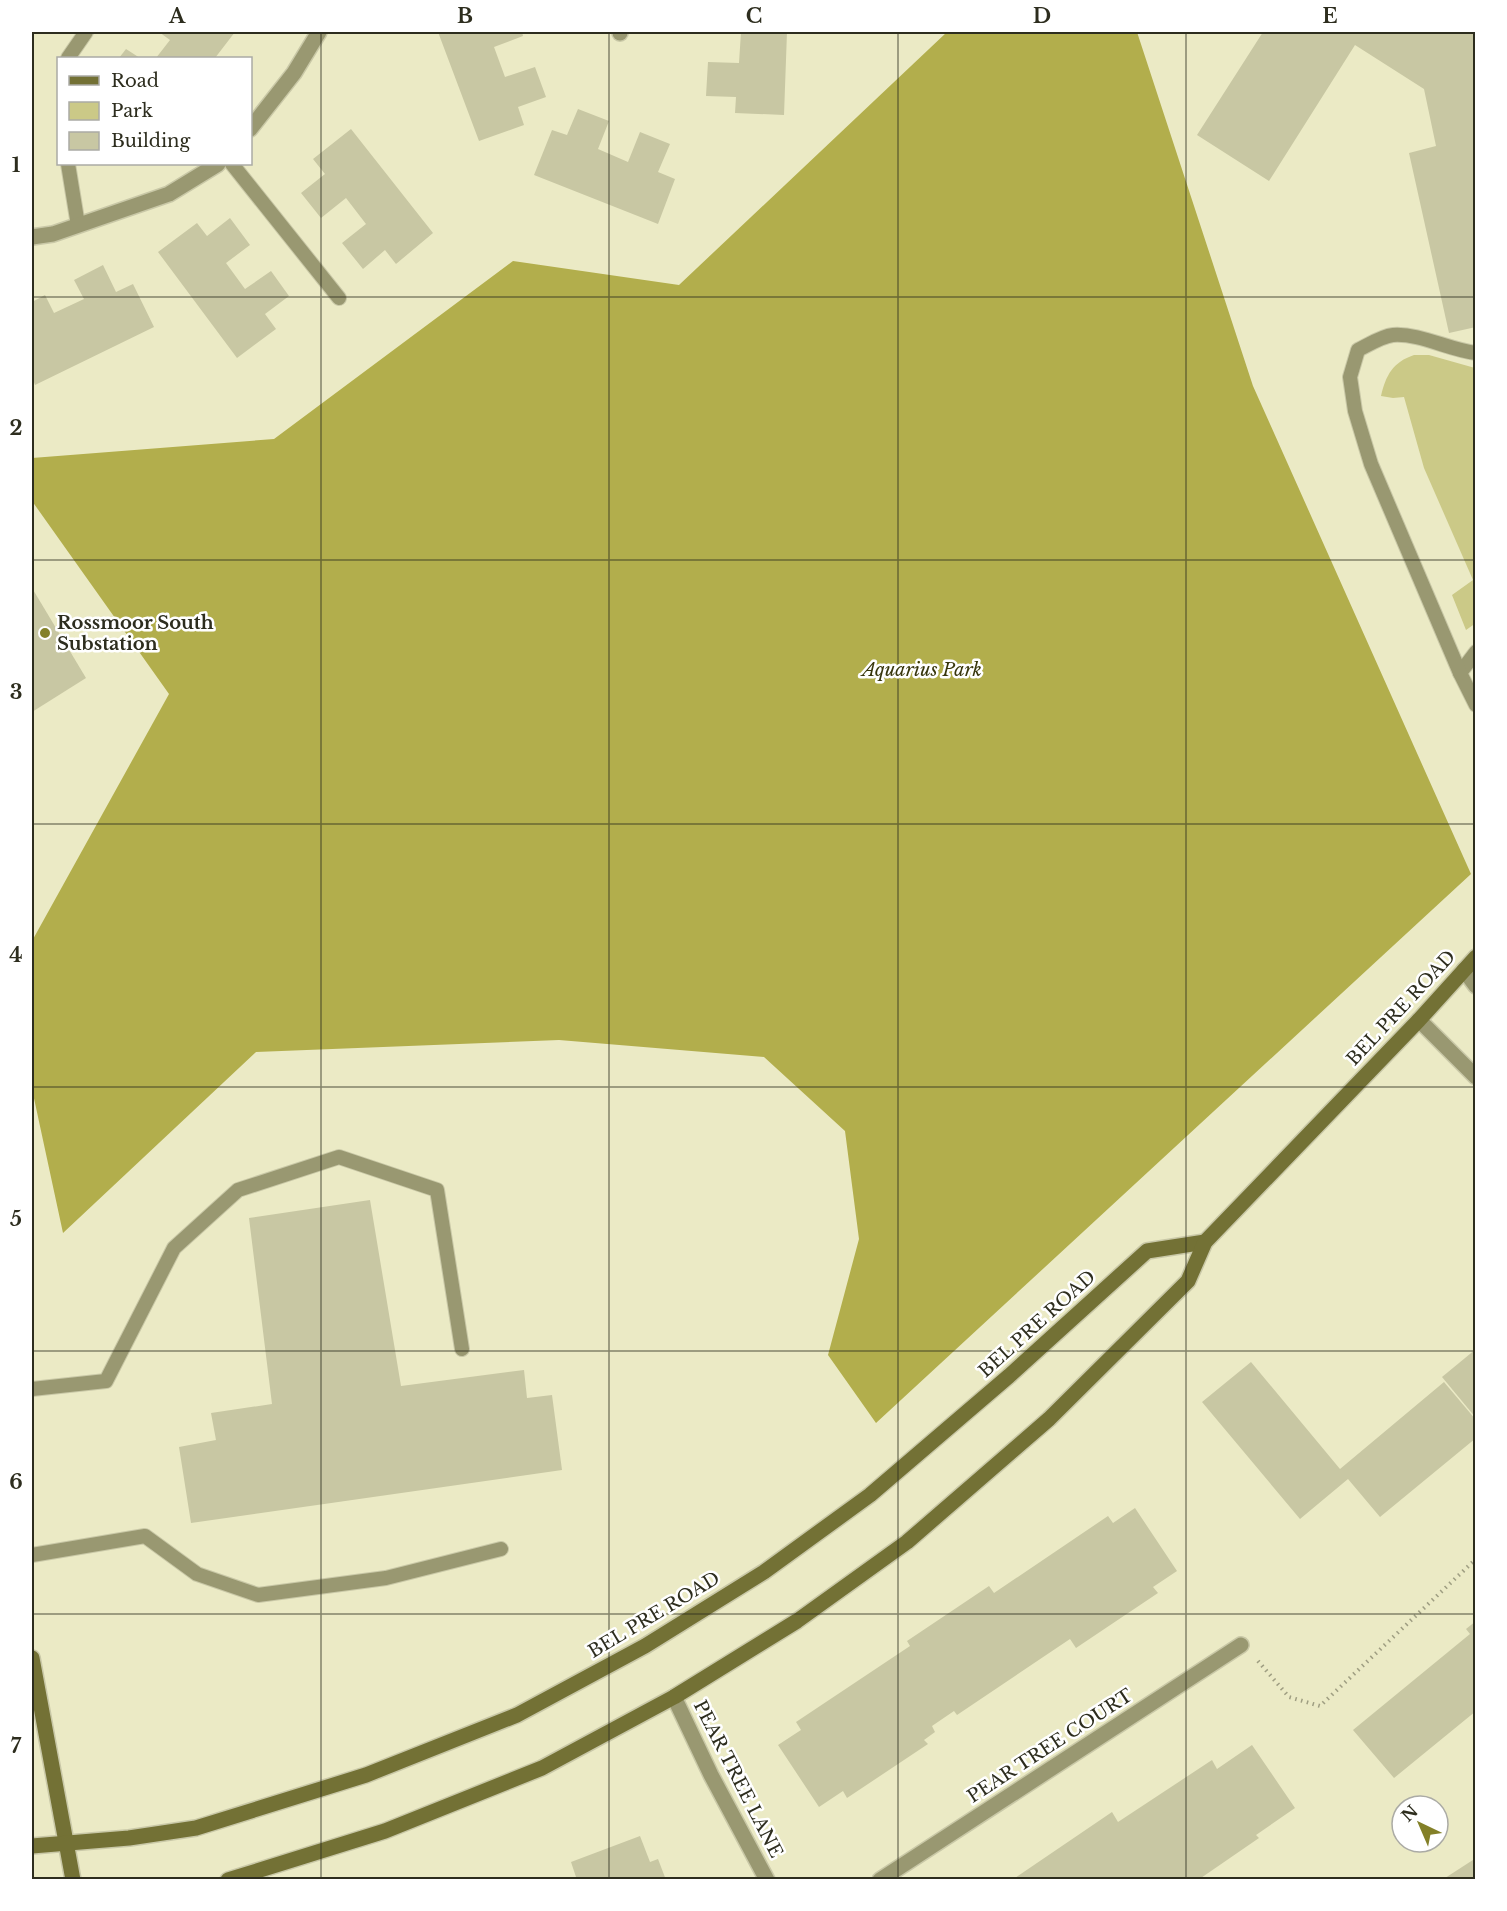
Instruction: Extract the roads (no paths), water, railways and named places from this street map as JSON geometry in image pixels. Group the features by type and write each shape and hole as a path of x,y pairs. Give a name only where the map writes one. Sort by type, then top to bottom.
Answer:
{"main road":[{"name":"BEL PRE ROAD","path":"228,1880 385,1831 542,1768 674,1696 797,1621 907,1542 1049,1419 1188,1281 1205,1242 1419,1020 1476,957"},
{"name":"BEL PRE ROAD","path":"32,1846 129,1838 196,1828 366,1775 517,1715 645,1646 754,1578 870,1495 1009,1376 1147,1251 1205,1242"},
{"path":"32,1658 73,1880"}],"street":[{"path":"252,126 294,74 319,32"},
{"path":"32,237 53,234 169,194 216,165"},
{"path":"1464,970 1476,986"},
{"path":"1419,1020 1476,1077"},
{"name":"PEAR TREE COURT","path":"880,1880 1238,1647"},
{"name":"PEAR TREE LANE","path":"674,1696 711,1775 767,1880"}],"lane":[{"path":"69,57 86,32"},
{"path":"68,165 78,225"},
{"path":"233,165 339,298"},
{"path":"1476,353 1416,338 1392,335 1358,350 1350,377 1354,411 1371,464 1460,673 1476,705"},
{"path":"1460,673 1476,652"},
{"path":"32,1389 106,1381 174,1248 238,1190 339,1157 437,1190 462,1349"},
{"path":"32,1555 145,1536 197,1574 258,1595 386,1578 501,1550"}],"place":[{"name":"Rossmoor South Substation","path":"45,633"}],"park label":[{"name":"Aquarius Park","path":"922,670"}]}
